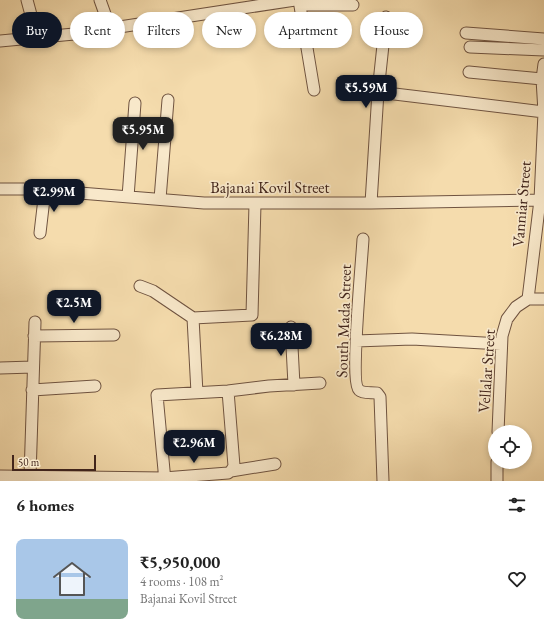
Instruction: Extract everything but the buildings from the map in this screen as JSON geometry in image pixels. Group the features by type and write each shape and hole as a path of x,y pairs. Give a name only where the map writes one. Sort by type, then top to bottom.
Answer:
{"street":[{"path":"27,0 30,12"},
{"path":"100,0 104,12"},
{"path":"125,25 234,5 295,0"},
{"path":"300,0 305,5 353,5"},
{"path":"300,0 314,90"},
{"path":"466,33 544,39"},
{"path":"0,42 12,41"},
{"path":"470,46 544,50"},
{"path":"371,203 378,92 383,48"},
{"name":"Vanniar Street","path":"528,298 540,200 544,112 542,79 544,64"},
{"path":"469,72 542,79"},
{"path":"378,92 544,112"},
{"path":"160,199 168,100"},
{"path":"128,197 135,103"},
{"name":"Bajanai Kovil Street","path":"0,189 45,190 204,203 371,203 540,200"},
{"path":"40,233 45,190"},
{"path":"140,286 153,291 193,318 252,316 254,204"},
{"name":"South Mada Street","path":"363,239 355,361 356,386 361,392 377,393 380,397 383,481"},
{"path":"528,298 544,299"},
{"name":"Vellalar Street","path":"498,425 502,336 507,319 516,307 528,298"},
{"path":"193,318 196,393"},
{"path":"30,476 35,322"},
{"path":"291,327 294,385"},
{"path":"34,336 114,335"},
{"path":"356,341 412,339 502,344"},
{"path":"0,368 33,367"},
{"path":"164,480 157,395 228,392 269,386 320,383"},
{"path":"32,390 95,386"},
{"path":"228,392 234,466 232,471"},
{"path":"0,476 164,480 228,473 232,471 275,464"},
{"path":"496,481 497,469"}]}
